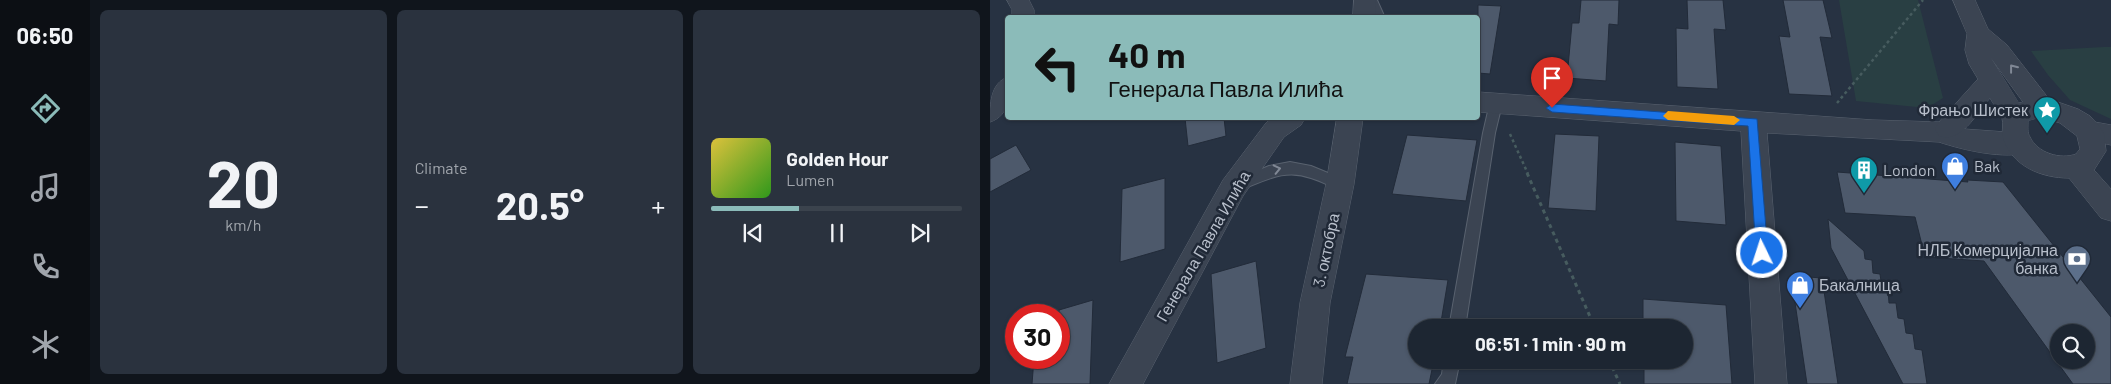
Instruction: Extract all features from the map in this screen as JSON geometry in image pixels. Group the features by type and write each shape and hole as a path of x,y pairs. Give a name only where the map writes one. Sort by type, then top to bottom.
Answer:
{"street":[{"path":"1018,0 1023,10 1023,15"},
{"path":"1364,15 1365,0"},
{"path":"1964,0 1979,34 1999,51 2041,107"},
{"path":"1979,34 1977,50 1980,64 2028,153 2052,166 2077,169 2087,166 2094,160 2102,142 2067,115 2041,107 2021,112 2016,129"},
{"path":"1943,130 1990,81"},
{"path":"990,112 1005,90"},
{"path":"1484,101 1753,122 1943,130 1964,140 2016,129"},
{"name":"Генерала Павла Илића","path":"1125,384 1232,188 1275,130 1289,120"},
{"name":"3. октобра","path":"1306,384 1315,303 1340,184 1350,120"},
{"path":"1753,122 1771,384"},
{"path":"2077,169 2111,210"}],"lane":[{"path":"1371,0 1378,15"},
{"path":"1458,319 1489,132 1484,101"},
{"path":"1232,188 1267,172 1284,167 1298,167 1313,171 1340,184"},
{"path":"1443,384 1449,378 1450,369"}],"path":[{"path":"1834,110 1839,100 1923,0"},
{"path":"1484,101 1591,319"},
{"path":"1613,369 1620,384"}],"green space":[{"path":"1839,0 1918,0 1943,98 1927,108 1856,101"},
{"path":"2111,47 2111,119 2070,100 2048,75 2031,51"}],"building":[{"path":"1581,0 1619,0 1618,25 1609,24 1606,81 1567,78 1572,23 1579,23"},
{"path":"1687,0 1723,0 1726,30 1714,29 1718,89 1677,87 1676,28 1688,29"},
{"path":"1783,0 1823,0 1832,38 1820,37 1832,96 1789,94 1779,36 1790,37"},
{"path":"1478,5 1501,6 1490,74 1480,73 1480,15 1478,15"},
{"path":"1185,120 1224,120 1226,136 1188,146"},
{"path":"1555,134 1599,136 1596,211 1548,208"},
{"path":"1407,135 1477,140 1466,201 1392,194"},
{"path":"1675,142 1721,146 1726,225 1676,221"},
{"path":"1016,145 1031,170 990,192 990,159"},
{"path":"1837,172 1968,182 1967,180 2003,182 2111,317 2111,384 2073,384 2062,369 2095,369 2095,324 2050,324 2050,352 1984,261 1925,257 1915,217 1845,213"},
{"path":"1165,178 1165,249 1120,262 1122,189"},
{"path":"1828,219 1864,251 1865,259 1872,260 1873,273 1880,274 1882,288 1888,289 1889,303 1896,303 1898,318 1904,319 1906,333 1913,334 1915,349 1922,350 1927,384 1903,384 1831,248"},
{"path":"1256,261 1266,348 1217,363 1211,274"},
{"path":"1366,274 1448,280 1442,319 1408,319 1408,369 1432,369 1429,384 1347,384 1353,357 1345,357"},
{"path":"1795,276 1822,278 1838,384 1807,384 1794,296 1798,296"},
{"path":"1643,299 1726,305 1732,384 1644,384 1644,369 1693,369 1693,319 1643,319"},
{"path":"1093,300 1090,384 1032,384 1033,369 1070,369 1070,307"}],"slow traffic":[{"path":"1668,116 1734,120"}],"place":[{"name":"Фрањо Шистек","path":"2047,134"},
{"name":"Bak","path":"1955,190"},
{"name":"London","path":"1864,194"},
{"name":"НЛБ Комерцијална банка","path":"2077,283"},
{"name":"Бакалница","path":"1800,309"}],"route":[{"path":"1552,108 1753,122 1762,253"}]}
